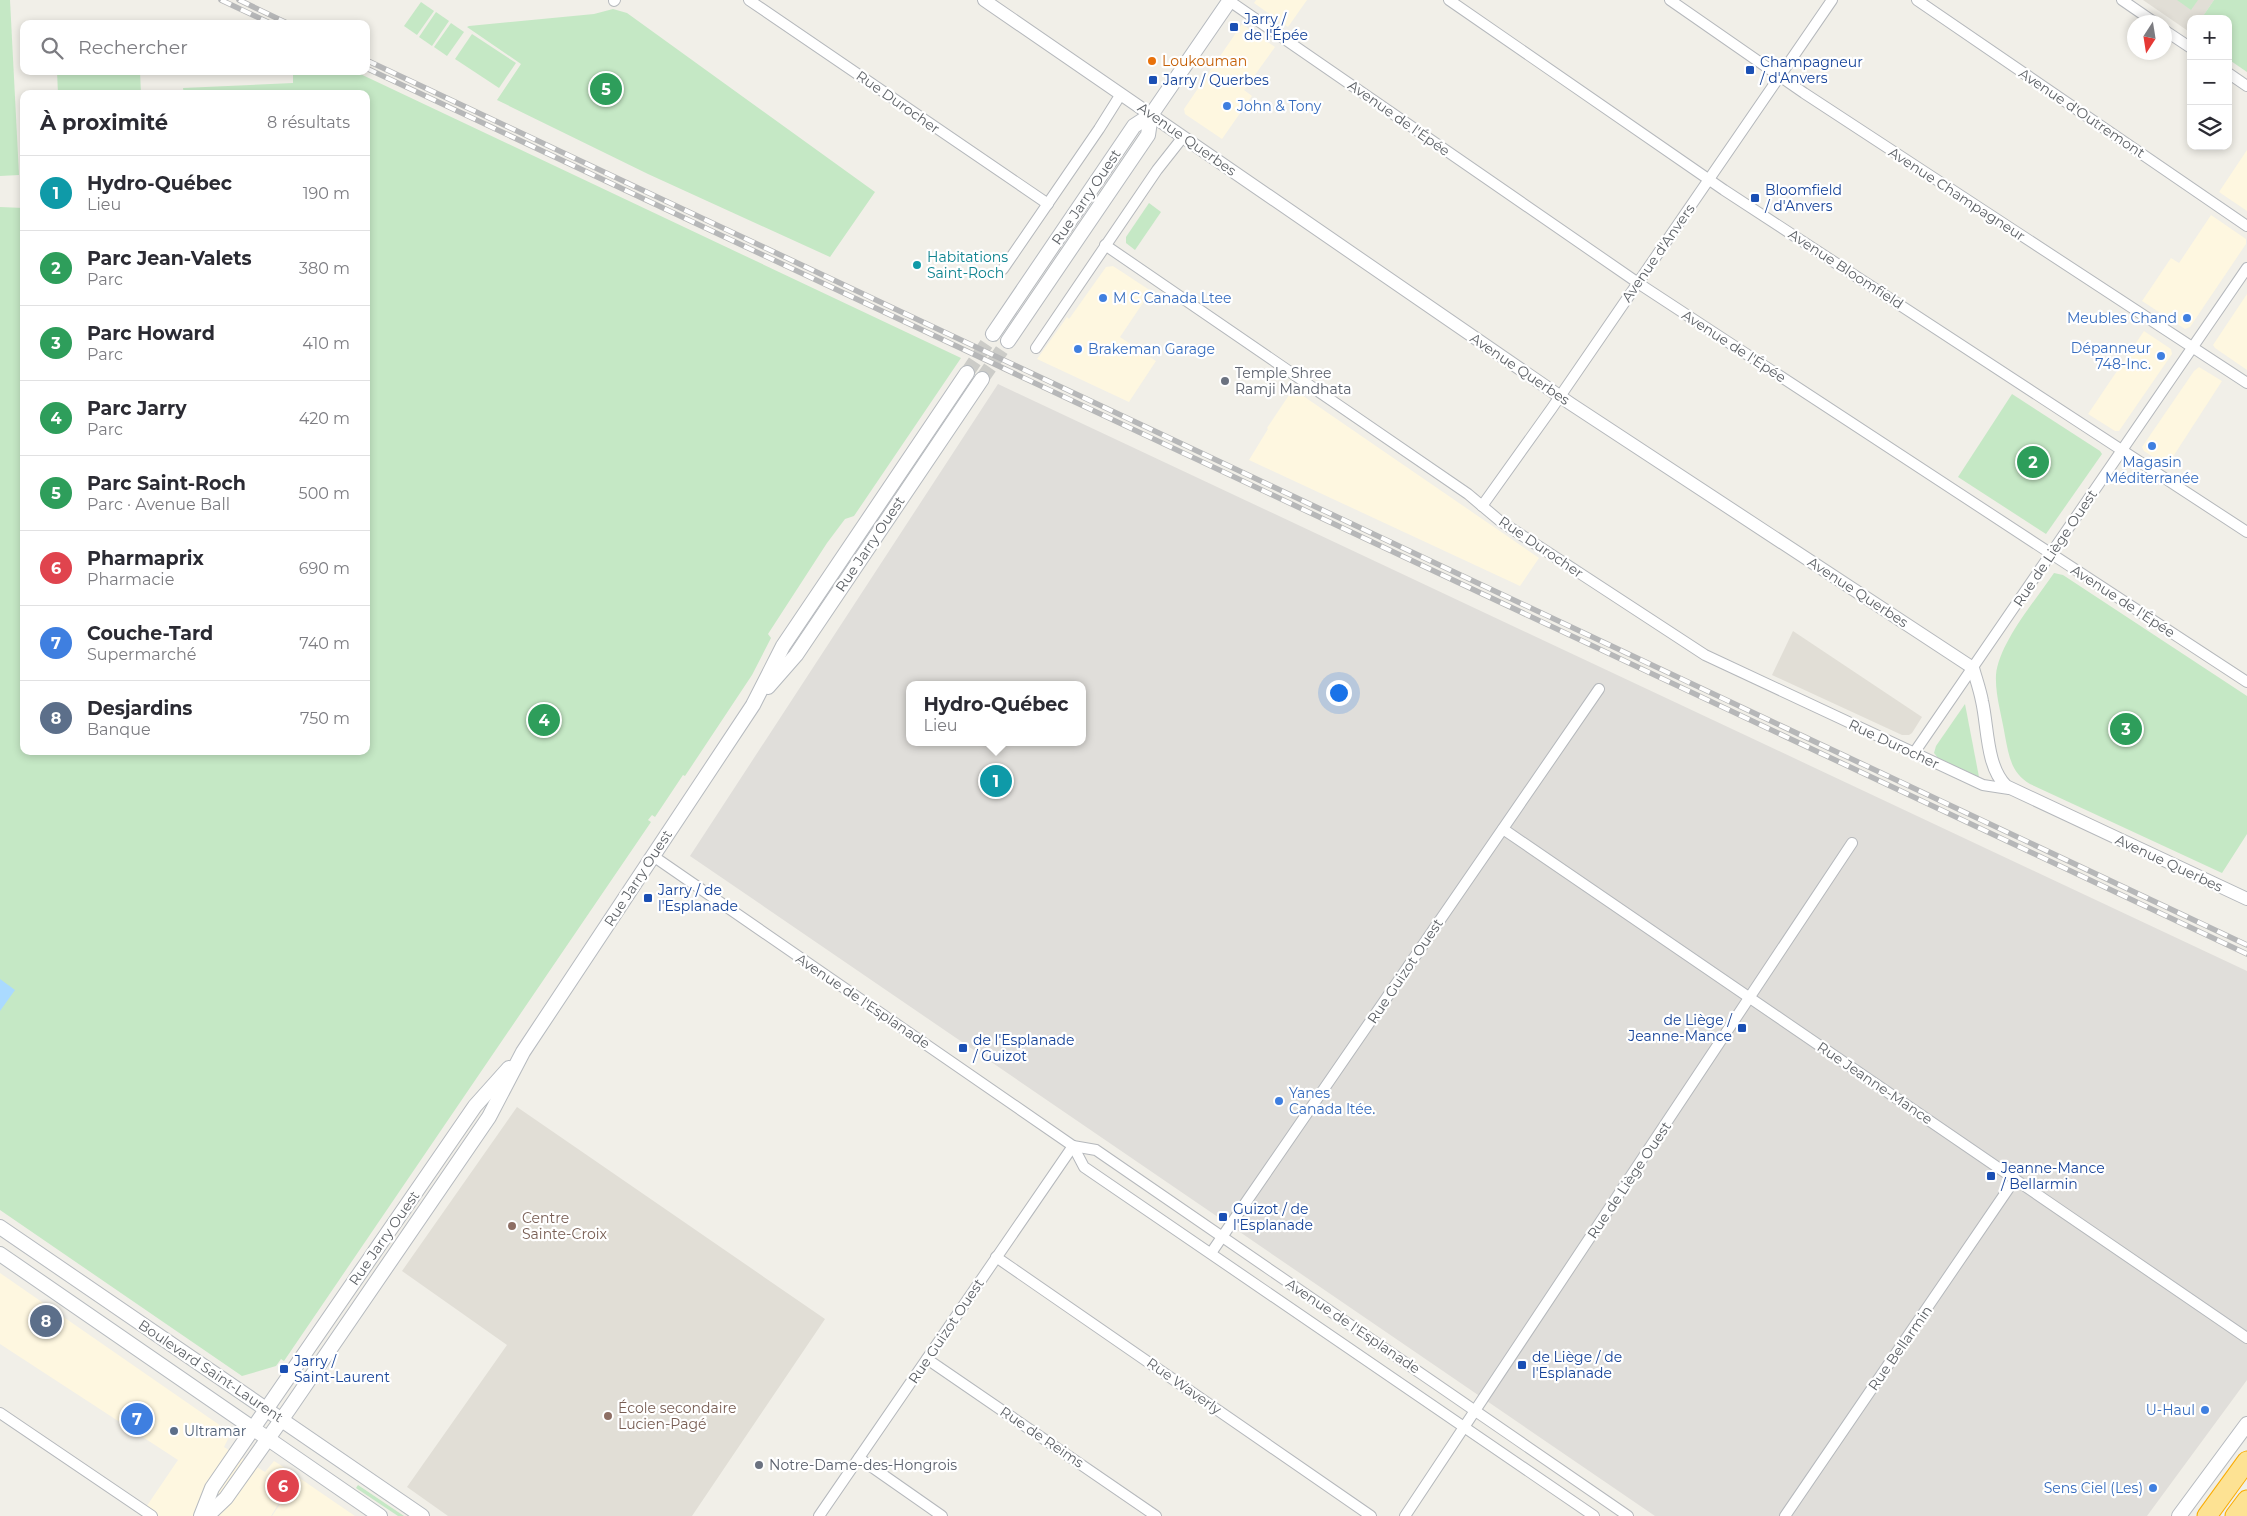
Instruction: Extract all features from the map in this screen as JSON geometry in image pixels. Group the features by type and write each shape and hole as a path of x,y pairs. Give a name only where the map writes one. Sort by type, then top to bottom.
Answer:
{"highway":[{"path":"2207,1516 2247,1461"},
{"path":"2235,1516 2247,1500"}],"main road":[{"name":"Rue Jarry Ouest","path":"993,334 1134,126 1151,115 1229,0"},
{"name":"Rue Jarry Ouest","path":"1008,340 1147,136 1151,115"},
{"name":"Rue Jarry Ouest","path":"207,1516 226,1498 282,1420 489,1117 523,1052 753,705 784,646 967,373"},
{"name":"Rue Jarry Ouest","path":"753,705 796,654 982,379"},
{"name":"Rue Jarry Ouest","path":"201,1516 212,1488 475,1106 523,1052"},
{"name":"Boulevard Saint-Laurent","path":"0,1227 422,1516"},
{"name":"Boulevard Saint-Laurent","path":"0,1254 380,1516"},
{"path":"2179,1516 2247,1424"}],"street":[{"name":"Rue Durocher","path":"749,0 1048,204"},
{"name":"Avenue Querbes","path":"984,0 1560,396 1973,668"},
{"name":"Avenue de l'Épée","path":"1229,0 1638,283 2247,682"},
{"name":"Avenue Bloomfield","path":"1449,0 1709,179 2247,532"},
{"name":"Avenue Champagneur","path":"1670,0 1780,76 2247,383"},
{"name":"Avenue d'Anvers","path":"1482,506 1560,396 1832,0"},
{"name":"Avenue d'Outremont","path":"1918,0 2247,226"},
{"path":"2122,0 2144,15"},
{"path":"2172,35 2187,45"},
{"path":"2232,76 2247,86"},
{"name":"Rue Jarry Ouest","path":"1003,269 1100,129 1121,94"},
{"path":"1036,348 1157,170 1183,137"},
{"name":"Rue Durocher","path":"1105,245 1482,506 1508,526 1705,655 1983,785 2009,789"},
{"name":"Rue de Liège Ouest","path":"1914,753 2247,268"},
{"path":"1973,668 1997,773 2009,789"},
{"name":"Rue Guizot Ouest","path":"1211,1253 1599,689"},
{"name":"Avenue Querbes","path":"2009,789 2247,900"},
{"name":"Rue Jeanne-Mance","path":"1503,828 2247,1338"},
{"name":"Rue de Liège Ouest","path":"1405,1516 1852,843"},
{"name":"Avenue de l'Esplanade","path":"653,856 1073,1146 1096,1150 1628,1516"},
{"name":"Rue Guizot Ouest","path":"819,1516 1073,1146"},
{"name":"Avenue de l'Esplanade","path":"1073,1146 1084,1166 1594,1516"},
{"name":"Rue Bellarmin","path":"1785,1516 2015,1179"},
{"name":"Rue Waverly","path":"996,1257 1371,1516"},
{"name":"Rue de Reims","path":"927,1359 1156,1516"},
{"path":"0,1412 152,1516"},
{"path":"859,1458 942,1516"}],"shaded area":[{"path":"1256,0 1307,0 1288,27 1254,3"},
{"path":"2143,0 2214,0 2204,15 2187,15 2187,30 2172,20 2172,15 2165,15"},
{"path":"1242,24 1275,47 1244,90 1252,96 1222,139 1185,114 1184,109"},
{"path":"2247,150 2247,211 2219,192"},
{"path":"2211,215 2246,239 2246,244 2190,327 2185,329 2142,301 2171,258 2179,263"},
{"path":"1113,266 1151,291 1120,337 1156,361 1129,402 1037,359 1067,317 1069,319 1106,267"},
{"path":"2247,294 2247,370 2213,345"},
{"path":"2144,331 2171,349 2172,354 2119,431 2115,431 2088,414"},
{"path":"2199,367 2222,381 2167,466 2144,451 2142,447 2194,371"},
{"path":"998,384 2247,971 2247,1380 2147,1516 1655,1516 690,856"},
{"path":"1293,389 1539,558 1520,586 1249,460 1267,428"},
{"path":"1793,631 1922,717 1912,733 1902,735 1772,675"},
{"name":"École secondaire Lucien-Pagé","path":"517,1107 825,1319 692,1516 448,1516 407,1487 507,1345 402,1271"},
{"path":"0,1273 231,1433 224,1447 265,1472 274,1461 296,1475 271,1516 140,1516 178,1460 0,1344"},
{"path":"298,1477 355,1516 272,1516"}],"green space":[{"path":"0,0 10,0 19,175 0,176"},
{"path":"2177,0 2198,0 2191,10"},
{"path":"2214,0 2247,0 2247,72 2232,62 2232,15 2204,15"},
{"path":"421,2 434,11 417,35 404,26"},
{"path":"613,9 627,13 875,192 830,257 648,174 497,100 521,64 467,27 594,14"},
{"path":"436,12 449,21 432,46 419,37"},
{"path":"451,23 464,32 447,56 434,47"},
{"path":"472,34 516,63 499,88 455,59"},
{"path":"57,75 140,75 141,90 58,90"},
{"path":"293,75 362,75 961,358 854,516 845,519 827,543 768,634 771,638 752,675 685,776 683,775 655,817 652,815 648,820 651,822 284,1361 281,1359 276,1366 242,1376 0,1210 0,207 20,208 20,755 370,755 370,90 183,90 183,88 293,83"},
{"path":"1149,203 1161,212 1135,250 1126,243 1126,237"},
{"path":"2012,394 2102,454 2046,534 1958,477"},
{"path":"2054,573 2063,575 2247,696 2247,834 2222,873 2030,784 2015,769 2006,743 1996,675 2004,650 2011,636"},
{"path":"1965,704 1979,777 1938,758 1934,753 1936,746"},
{"path":"358,1485 404,1516 398,1516 356,1488"}],"water":[{"path":"0,979 15,990 0,1011"}],"tunnel":[{"path":"967,373 993,334"},
{"path":"982,379 1008,341"}],"railway":[{"path":"221,0 264,20"},
{"path":"239,0 281,20"},
{"path":"370,62 2247,945"},
{"path":"370,70 2247,954"}],"place":[{"name":"Jarry / de l'Épée","path":"1234,27"},
{"name":"Loukouman","path":"1152,61"},
{"name":"Champagneur / d'Anvers","path":"1750,70"},
{"name":"Jarry / Querbes","path":"1153,80"},
{"name":"Parc Saint-Roch","path":"606,89"},
{"name":"John & Tony","path":"1227,106"},
{"name":"Bloomfield / d'Anvers","path":"1755,198"},
{"name":"Habitations Saint-Roch","path":"917,265"},
{"name":"M C Canada Ltee","path":"1103,298"},
{"name":"Meubles Chand","path":"2187,318"},
{"name":"Brakeman Garage","path":"1078,349"},
{"name":"Dépanneur 748-Inc.","path":"2161,356"},
{"name":"Temple Shree Ramji Mandhata","path":"1225,381"},
{"name":"Magasin Méditerranée","path":"2152,446"},
{"name":"Parc Jean-Valets","path":"2033,462"},
{"name":"Parc Jarry","path":"544,720"},
{"name":"Parc Howard","path":"2126,729"},
{"name":"Hydro-Québec","path":"996,781"},
{"name":"Jarry / de l'Esplanade","path":"648,898"},
{"name":"de Liège / Jeanne-Mance","path":"1742,1028"},
{"name":"de l'Esplanade / Guizot","path":"963,1048"},
{"name":"Yanes Canada ltée.","path":"1279,1101"},
{"name":"Jeanne-Mance / Bellarmin","path":"1991,1176"},
{"name":"Guizot / de l'Esplanade","path":"1223,1217"},
{"name":"Centre Sainte-Croix","path":"512,1226"},
{"name":"Desjardins","path":"46,1321"},
{"name":"de Liège / de l'Esplanade","path":"1522,1365"},
{"name":"Jarry / Saint-Laurent","path":"284,1369"},
{"name":"U-Haul","path":"2205,1410"},
{"name":"École secondaire Lucien-Pagé","path":"608,1416"},
{"name":"Couche-Tard","path":"137,1419"},
{"name":"Ultramar","path":"174,1431"},
{"name":"Notre-Dame-des-Hongrois","path":"759,1465"},
{"name":"Pharmaprix","path":"283,1486"},
{"name":"Sens Ciel (Les)","path":"2153,1488"}]}
